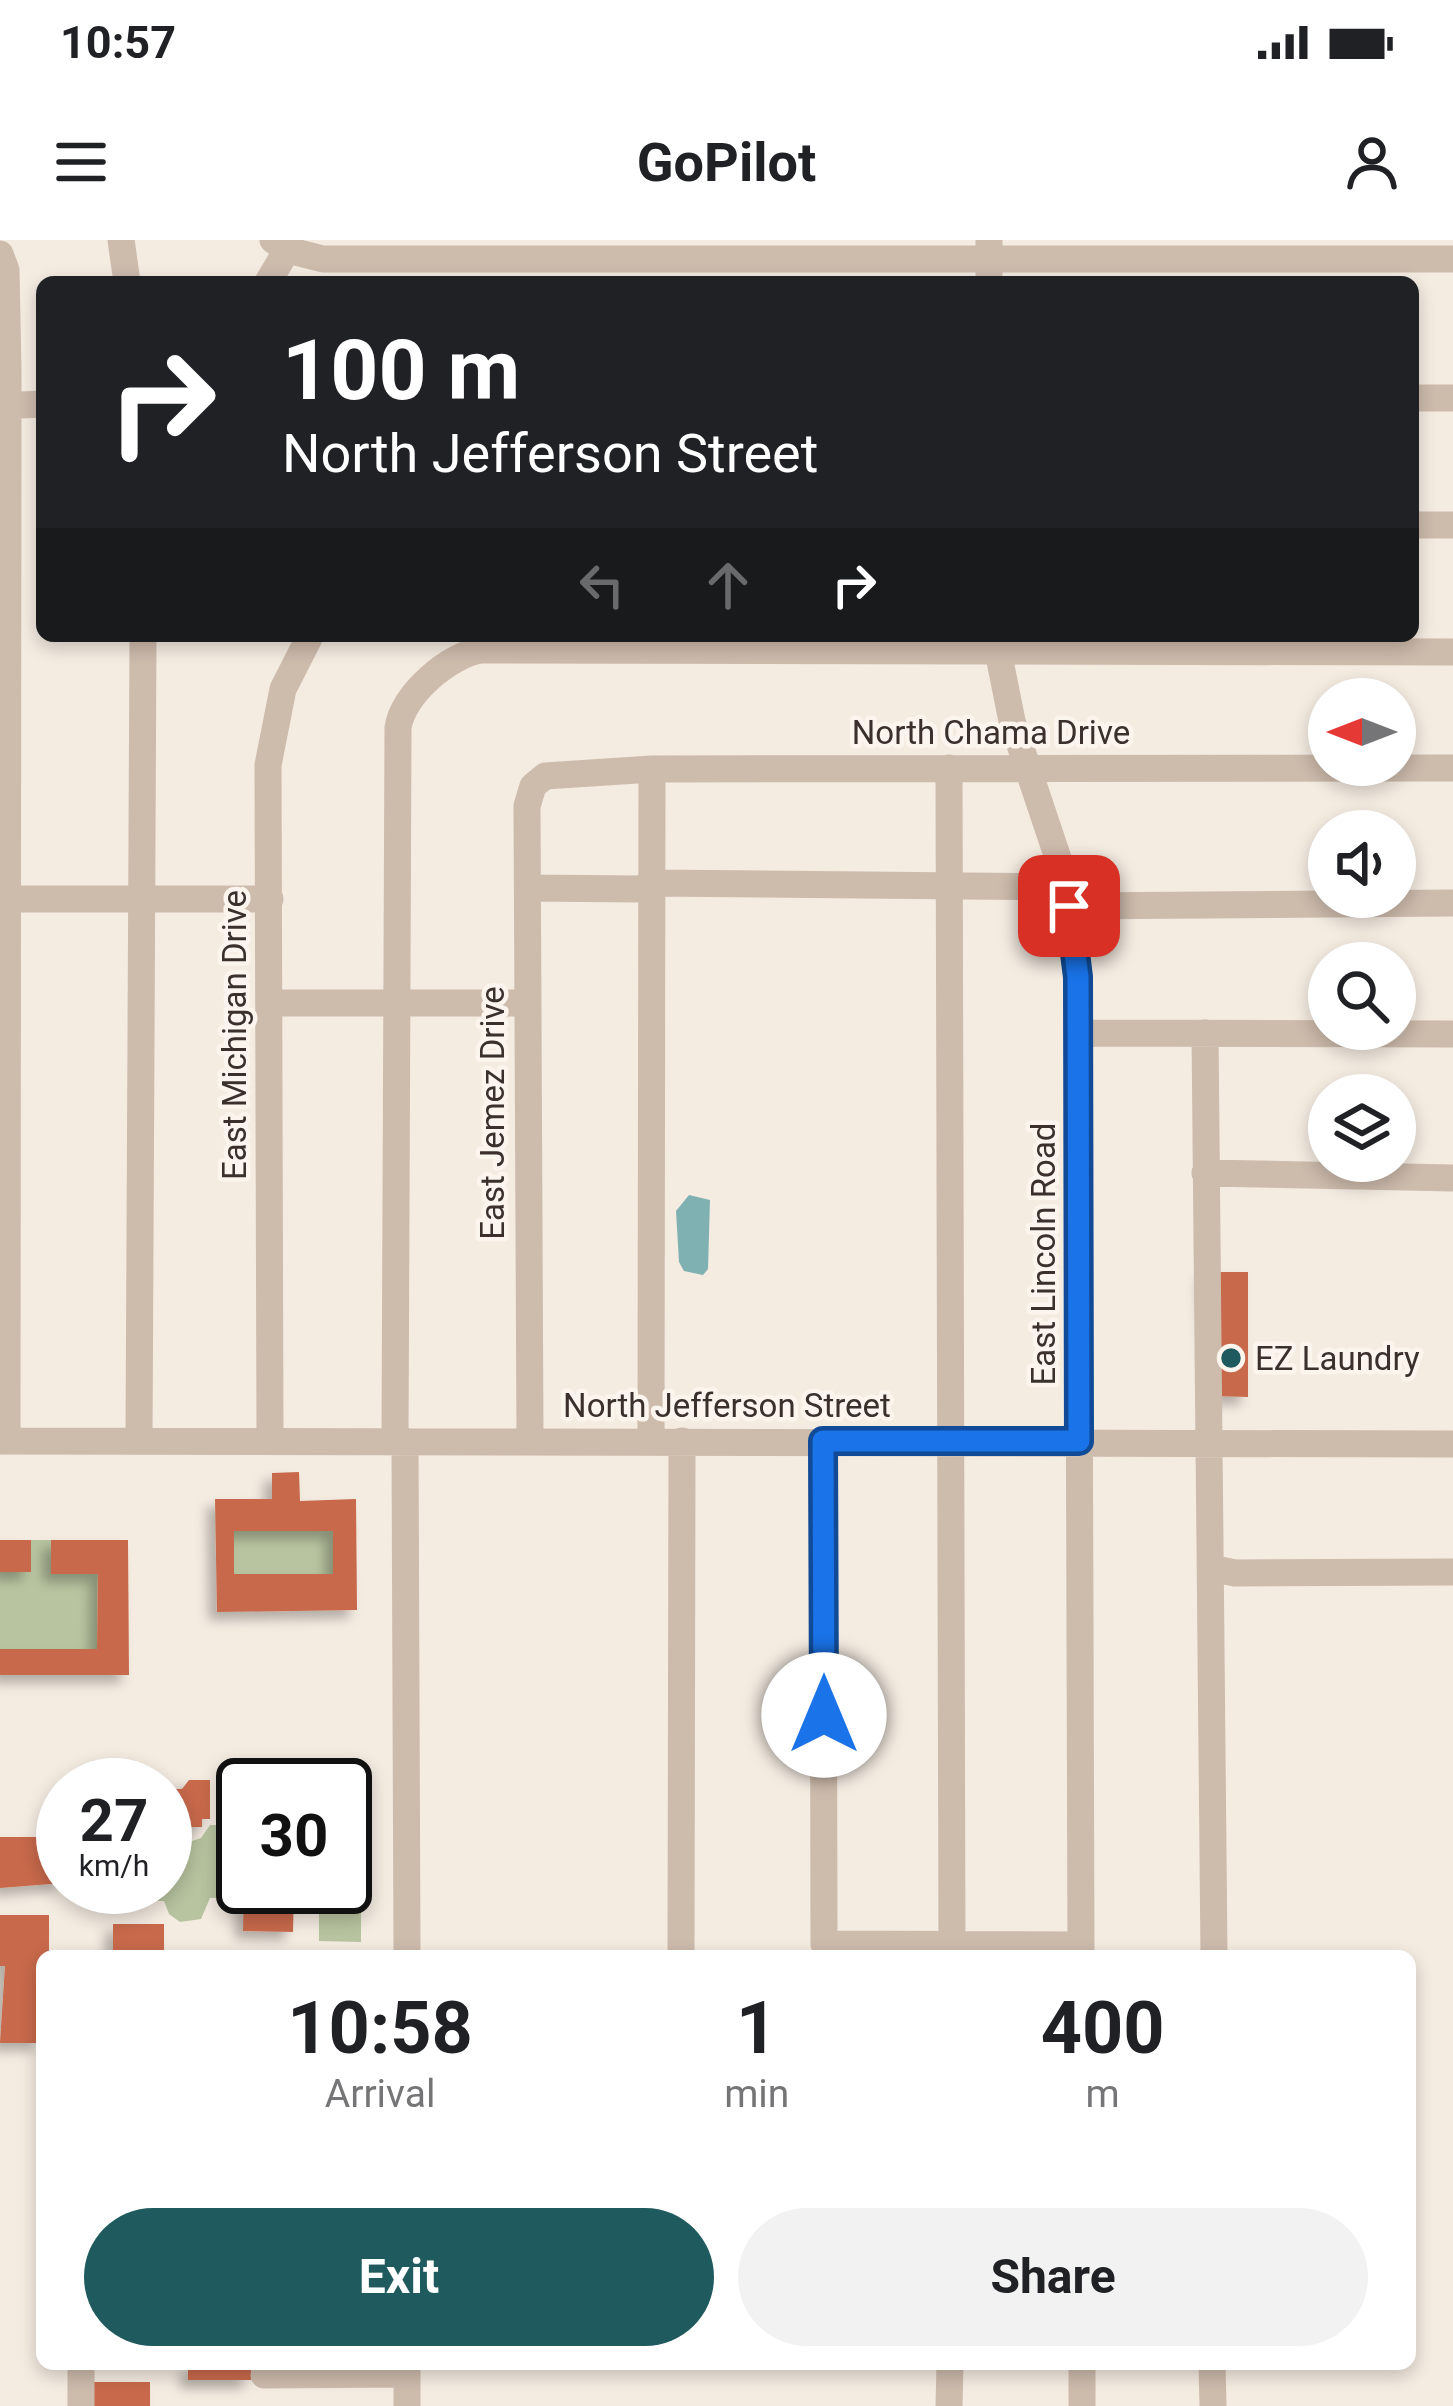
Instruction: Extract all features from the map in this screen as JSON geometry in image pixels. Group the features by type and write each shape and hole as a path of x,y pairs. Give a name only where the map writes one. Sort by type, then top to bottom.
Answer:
{"street":[{"path":"122,240 126,276"},
{"path":"270,276 280,245 323,259 1453,259"},
{"path":"0,254 6,270 4,1441"},
{"path":"1419,398 1453,398"},
{"path":"4,406 36,404"},
{"path":"1419,525 1453,525"},
{"path":"139,1441 143,642"},
{"name":"East Michigan Drive","path":"270,1441 272,738 283,689 307,642"},
{"path":"407,1950 400,1441 400,716 456,656 481,650 996,644 1453,652"},
{"name":"East Lincoln Road","path":"996,644 1012,721 1032,768 1068,896 1078,1033 1082,1950"},
{"path":"823,1441 824,1943 952,1950 949,768"},
{"name":"North Chama Drive","path":"533,786 563,770 1453,768"},
{"path":"650,1441 652,769"},
{"name":"East Jemez Drive","path":"530,1440 527,806 533,786"},
{"path":"529,888 640,890 652,883 1453,903"},
{"path":"4,898 270,899"},
{"path":"270,1003 527,1003"},
{"path":"1078,1033 1453,1034"},
{"path":"1205,1033 1205,1443 1211,1568 1214,1950"},
{"path":"1205,1173 1453,1178"},
{"name":"North Jefferson Street","path":"4,1441 1453,1444"},
{"path":"681,1950 682,1441"},
{"path":"1211,1568 1235,1573 1453,1572"},
{"path":"81,2370 81,2406"},
{"path":"264,2370 264,2406"},
{"path":"407,2370 407,2406"},
{"path":"949,2406 950,2370"},
{"path":"1082,2370 1082,2406"},
{"path":"1212,2370 1213,2406"}],"green space":[{"path":"234,1531 333,1531 333,1574 234,1574"},
{"path":"31,1540 51,1540 52,1574 98,1574 97,1649 0,1649 0,1572 30,1572"},
{"path":"210,1825 216,1825 216,1898 210,1898 201,1919 180,1922 169,1914 192,1914 192,1841 201,1838"},
{"path":"319,1914 361,1914 361,1942 319,1941"}],"water":[{"path":"689,1195 710,1200 708,1269 703,1275 684,1271 679,1262 676,1211"}],"building":[{"name":"EZ Laundry","path":"1205,1272 1248,1272 1248,1397 1215,1396"},
{"path":"299,1472 300,1501 356,1499 357,1610 217,1612 215,1499 272,1499 272,1473","holes":["234,1531 333,1531 333,1574 234,1574"]},
{"path":"0,1540 31,1540 31,1572 0,1572"},
{"path":"51,1540 128,1540 129,1675 0,1675 0,1649 97,1649 98,1574 51,1574"},
{"path":"192,1780 210,1780 210,1819 202,1819 202,1827 192,1827"},
{"path":"0,1837 36,1837 36,1885 0,1888"},
{"path":"243,1914 293,1914 293,1932 243,1931"},
{"path":"0,1915 49,1915 49,1950 36,1950 36,2043 0,2043 5,1966 0,1966"},
{"path":"113,1924 164,1924 164,1950 113,1950"},
{"path":"188,2370 251,2370 251,2380 188,2380"},
{"path":"86,2382 150,2382 150,2406 86,2406"}],"place":[{"name":"EZ Laundry","path":"1231,1358"}],"route":[{"path":"824,1715 823,1441 1079,1441 1078,977 1069,906"}]}
